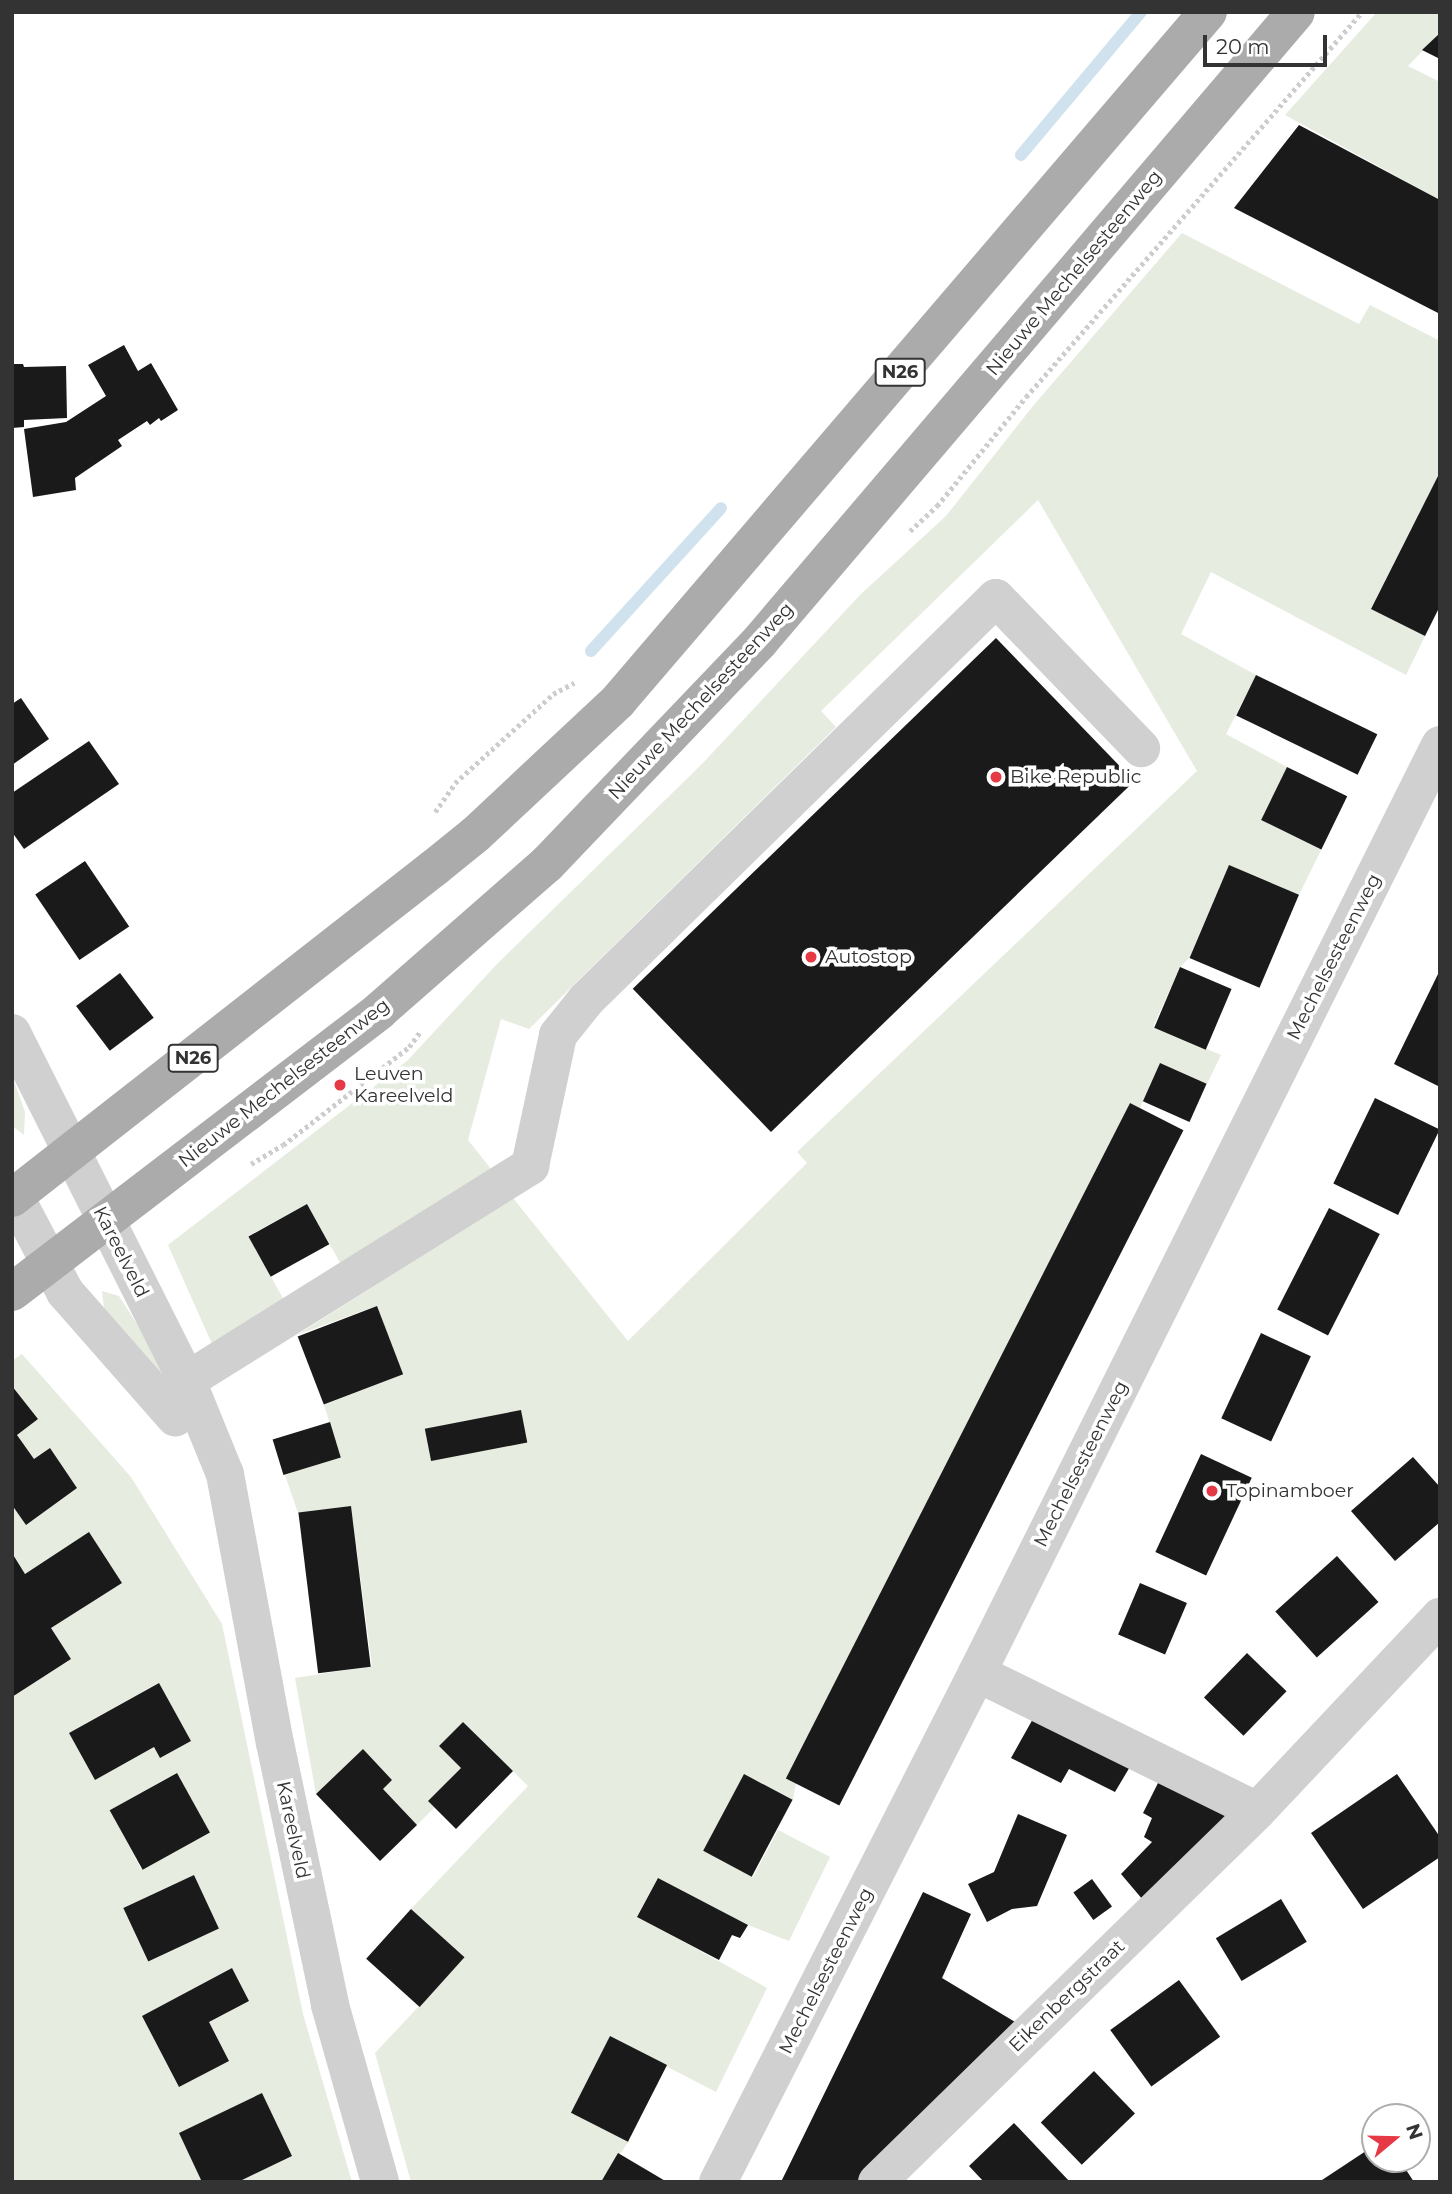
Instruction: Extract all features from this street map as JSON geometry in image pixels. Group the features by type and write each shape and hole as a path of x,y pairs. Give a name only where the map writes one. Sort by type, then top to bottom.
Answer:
{"main road":[{"name":"N26","path":"13,1195 71,1153 445,860 618,701 1209,12"},
{"name":"Nieuwe Mechelsesteenweg","path":"12,1292 379,1011 547,864 760,641 1296,12"}],"street":[{"path":"173,1390 530,1166 558,1035 586,1000 996,598 1141,748"},
{"name":"Mechelsesteenweg","path":"718,2182 977,1673 1440,745"},
{"name":"Kareelveld","path":"12,1033 105,1221 173,1390 225,1474 275,1743 330,2005 380,2182"},
{"name":"Kareelveld","path":"13,1195 65,1292 173,1390"},
{"name":"Eikenbergstraat","path":"877,2182 1257,1811 1440,1617"},
{"path":"977,1673 1257,1811"}],"path":[{"path":"433,815 455,783 484,756 553,694 583,678"}],"shaded area":[{"path":"1377,12 1440,12 1440,33 1408,66 1440,82 1440,200 1285,115"},
{"path":"1182,233 1359,324 1370,305 1440,341 1440,472 1371,608 1425,636 1406,675 1211,572 1181,634 1256,675 1226,734 1287,767 1262,820 1322,848 1299,895 1229,866 1189,958 1180,967 1153,1027 1221,1055 1207,1084 1160,1063 1140,1108 1130,1103 810,1754 796,1783 793,1800 744,1774 704,1851 753,1877 778,1830 830,1857 789,1941 748,1925 658,1878 637,1916 767,1988 716,2092 610,2037 572,2112 629,2141 601,2182 411,2182 375,2053 464,1958 411,1909 528,1786 463,1722 439,1746 461,1768 428,1801 434,1808 417,1825 383,1789 392,1780 363,1749 316,1794 295,1678 372,1666 351,1506 298,1513 285,1475 341,1457 324,1405 403,1374 376,1306 297,1335 513,1198 628,1341 807,1163 797,1152 1197,771 1038,500 821,711 836,727 529,1029 501,1019 468,1140 491,1169 342,1266 307,1204 248,1236 284,1300 212,1344 168,1245 407,1061 498,963 701,765 861,594 946,516 1033,406"},
{"path":"12,1075 25,1112 24,1135 12,1126"},
{"path":"102,1291 119,1296 165,1368 160,1374 104,1308"},
{"path":"22,1354 131,1477 222,1624 303,2014 352,2182 238,2182 292,2156 262,2093 202,2182 12,2182 12,1697 71,1659 51,1628 122,1583 89,1533 25,1574 12,1553 12,1505 26,1524 77,1488 50,1449 34,1459 17,1435 38,1419 12,1386 12,1361","holes":["158,1683 191,1741 160,1758 154,1747 96,1779 69,1733","176,1773 209,1833 141,1869 110,1810","194,1875 219,1928 148,1962 123,1908","232,1968 249,2001 209,2022 229,2061 179,2087 142,2016"]}],"building":[{"path":"1440,33 1440,59 1422,50"},
{"path":"1299,125 1440,200 1440,314 1234,208"},
{"path":"124,345 138,371 151,363 178,410 150,425 147,421 118,440 122,446 75,478 76,490 33,497 24,429 66,422 106,396 88,365"},
{"path":"12,364 23,364 24,367 66,366 67,418 24,420 24,427 12,428"},
{"path":"1440,472 1440,606 1425,636 1371,609"},
{"path":"996,638 1134,781 771,1132 633,989"},
{"path":"1256,675 1377,734 1358,775 1236,715"},
{"path":"21,698 49,739 12,765 12,704"},
{"path":"89,741 119,784 24,849 12,832 12,793"},
{"path":"1287,767 1347,796 1321,849 1261,820"},
{"path":"85,861 129,926 79,960 35,895"},
{"path":"1229,865 1299,895 1259,988 1190,958"},
{"path":"1180,967 1232,989 1206,1050 1154,1028"},
{"path":"1440,970 1440,1087 1394,1064"},
{"path":"120,973 154,1018 110,1051 76,1006"},
{"path":"1160,1063 1207,1084 1190,1122 1143,1101"},
{"path":"1375,1098 1440,1130 1398,1215 1333,1183"},
{"path":"1130,1103 1183,1130 839,1806 786,1778"},
{"path":"307,1204 329,1244 271,1277 248,1236"},
{"path":"1329,1208 1380,1234 1328,1335 1277,1310"},
{"path":"377,1306 403,1374 324,1405 298,1336"},
{"path":"1261,1333 1311,1356 1271,1441 1221,1418"},
{"path":"12,1386 38,1419 17,1435 34,1459 50,1448 77,1488 26,1525 12,1505"},
{"path":"521,1410 527,1442 431,1461 425,1429"},
{"path":"330,1422 341,1457 283,1475 273,1440"},
{"path":"1201,1454 1252,1478 1206,1576 1155,1552"},
{"path":"1413,1457 1440,1487 1440,1522 1395,1561 1351,1511"},
{"path":"351,1506 371,1667 318,1673 298,1512"},
{"path":"89,1532 122,1583 51,1628 71,1659 12,1697 12,1553 25,1574"},
{"path":"1337,1556 1378,1602 1317,1658 1275,1612"},
{"path":"1140,1583 1187,1603 1165,1654 1118,1635"},
{"path":"1247,1653 1287,1691 1243,1736 1204,1698"},
{"path":"159,1683 191,1741 160,1758 154,1747 95,1780 69,1733"},
{"path":"1034,1717 1131,1765 1115,1792 1069,1769 1061,1783 1011,1758"},
{"path":"463,1722 513,1771 456,1829 428,1801 461,1768 439,1746"},
{"path":"363,1749 392,1780 383,1789 417,1825 380,1861 316,1794"},
{"path":"177,1773 210,1832 143,1870 110,1810"},
{"path":"744,1774 793,1800 752,1877 703,1851"},
{"path":"1397,1774 1440,1837 1440,1857 1363,1909 1311,1833"},
{"path":"1160,1779 1229,1813 1143,1900 1121,1874 1152,1842 1144,1837 1152,1818 1143,1813"},
{"path":"1018,1814 1067,1835 1037,1906 1012,1909 987,1922 968,1884 994,1872"},
{"path":"194,1875 219,1928 148,1961 123,1908"},
{"path":"658,1878 748,1925 740,1938 732,1935 719,1960 637,1917"},
{"path":"1092,1879 1112,1907 1093,1920 1073,1893"},
{"path":"923,1892 971,1914 942,1978 1020,2025 861,2182 781,2182"},
{"path":"1281,1899 1307,1942 1242,1981 1216,1938"},
{"path":"411,1909 465,1957 420,2007 366,1959"},
{"path":"232,1968 249,2001 209,2022 229,2061 179,2087 142,2016"},
{"path":"1179,1980 1220,2037 1151,2087 1110,2030"},
{"path":"610,2036 667,2065 628,2142 571,2113"},
{"path":"1094,2071 1135,2113 1082,2165 1041,2122"},
{"path":"262,2093 292,2156 238,2182 202,2182 179,2133"},
{"path":"1014,2123 1070,2182 984,2182 969,2166"},
{"path":"618,2153 667,2182 601,2182"},
{"path":"1361,2154 1361,2173 1408,2173 1414,2182 1319,2182"}],"waterway":[{"path":"1021,155 1141,12"},
{"path":"591,651 721,508"}],"place":[{"name":"Bike Republic","path":"996,777"},
{"name":"Autostop","path":"811,957"},
{"name":"Leuven Kareelveld","path":"340,1085"},
{"name":"Topinamboer","path":"1212,1491"}]}
